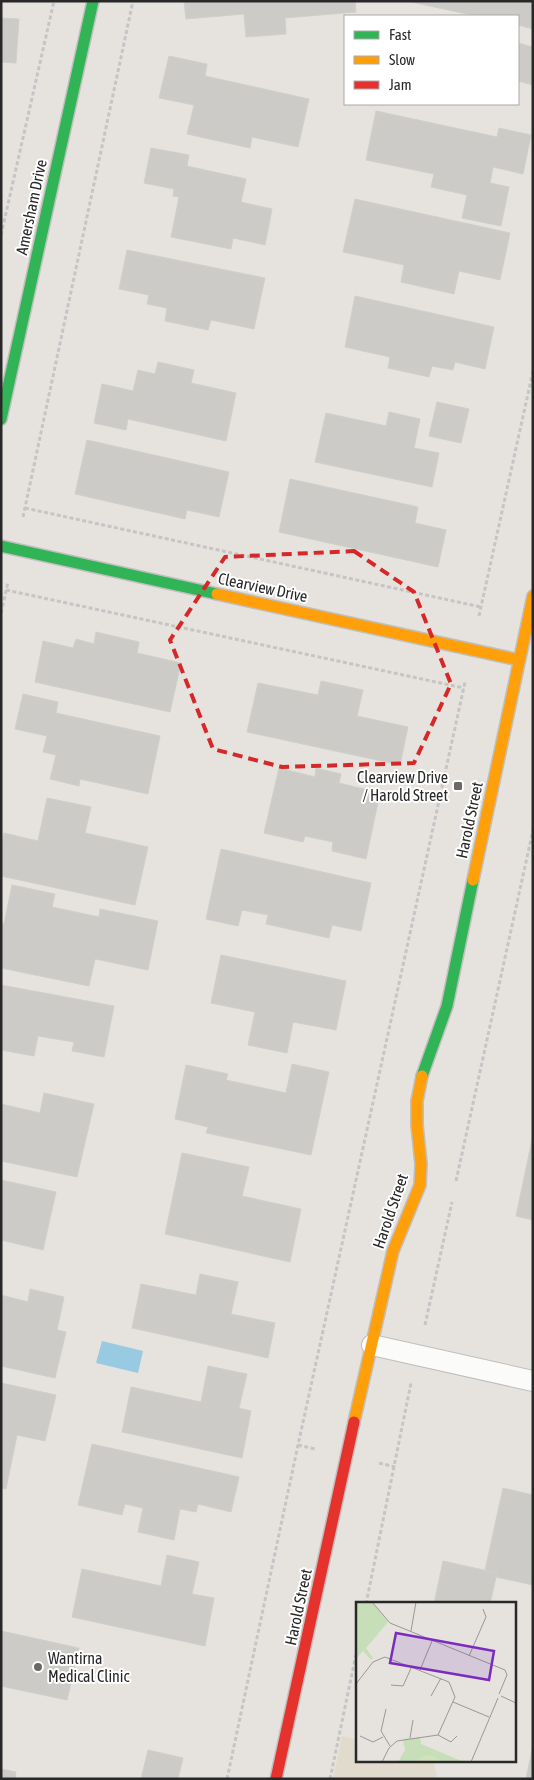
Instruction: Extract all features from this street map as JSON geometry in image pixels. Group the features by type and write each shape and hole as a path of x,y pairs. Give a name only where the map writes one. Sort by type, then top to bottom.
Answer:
{"street":[{"name":"Amersham Drive","path":"1,419 93,1"},
{"name":"Clearview Drive","path":"1,546 518,660"},
{"name":"Harold Street","path":"276,1779 393,1250 420,1185 422,1164 418,1148 417,1101 422,1076 447,1006 518,660 533,596"}],"lane":[{"path":"372,1345 533,1382"}],"path":[{"path":"1,235 54,1"},
{"path":"23,520 133,1"},
{"path":"478,622 533,372"},
{"path":"25,508 481,607"},
{"path":"1,613 9,578"},
{"path":"6,590 464,688"},
{"path":"227,1779 466,676"},
{"path":"456,1182 533,830"},
{"path":"424,1328 452,1201"},
{"path":"366,1602 413,1378"},
{"path":"298,1445 318,1450"},
{"path":"376,1462 395,1467"},
{"path":"330,1779 356,1655"}],"highlighted area":[{"path":"354,551 414,592 451,684 414,763 282,767 213,749 170,640 225,557"}],"shaded area":[{"path":"342,1736 356,1740 356,1762 434,1762 437,1779 333,1779"}],"water":[{"path":"102,1341 143,1351 138,1373 96,1363"}],"building":[{"path":"184,1 355,1 356,12 285,18 286,34 246,37 244,14 186,19"},
{"path":"407,1 533,1 533,29 519,25 519,15 471,15"},
{"path":"1,18 19,19 16,63 1,62"},
{"path":"519,43 533,47 533,85 519,81"},
{"path":"169,56 207,64 205,76 309,99 298,147 252,137 250,148 187,134 194,105 159,98"},
{"path":"376,111 497,137 499,128 531,135 523,174 493,167 490,183 509,187 501,226 462,218 467,195 431,187 434,174 366,160"},
{"path":"151,148 189,155 187,166 246,179 241,202 272,209 265,245 233,238 231,249 171,237 179,197 173,196 174,189 144,183"},
{"path":"355,199 510,233 500,280 459,271 454,294 401,282 404,265 343,252"},
{"path":"127,250 265,278 254,329 211,320 208,330 165,321 167,308 147,304 149,295 119,289"},
{"path":"355,296 494,327 485,369 455,362 453,370 432,366 429,377 388,368 390,357 345,347"},
{"path":"158,362 194,370 191,383 236,393 226,441 128,419 126,430 94,423 102,384 133,391 138,370 155,374"},
{"path":"437,402 469,409 461,443 429,436"},
{"path":"389,412 420,419 414,448 439,453 432,487 315,462 326,413 386,426"},
{"path":"87,440 229,472 219,517 187,510 185,519 75,494"},
{"path":"290,479 418,507 415,523 446,530 438,567 279,532"},
{"path":"96,632 139,642 137,653 181,663 170,712 35,682 43,641 73,648 76,639 94,644"},
{"path":"321,681 363,690 357,716 408,727 400,765 247,732 258,683 318,695"},
{"path":"23,694 58,702 56,713 160,736 148,794 80,779 79,786 50,779 56,755 43,752 47,736 15,729"},
{"path":"279,768 315,777 316,768 341,774 339,783 380,793 366,859 332,851 333,842 305,836 303,842 264,833"},
{"path":"47,798 91,807 85,833 148,847 135,905 1,876 1,848 4,833 38,841"},
{"path":"221,849 371,883 361,931 332,925 329,938 266,924 268,915 242,910 238,926 206,919"},
{"path":"12,885 55,894 52,907 99,917 100,909 158,921 148,970 95,959 89,986 1,968 1,923 4,924"},
{"path":"221,955 346,981 336,1030 293,1022 287,1053 248,1045 255,1012 211,1003"},
{"path":"1,985 114,1006 104,1057 72,1051 74,1042 38,1036 34,1056 1,1050"},
{"path":"292,1064 329,1072 311,1155 206,1133 208,1127 175,1119 186,1065 228,1074 226,1080 286,1093"},
{"path":"44,1093 94,1104 77,1177 1,1161 1,1104 40,1113"},
{"path":"533,1135 533,1220 516,1216"},
{"path":"182,1153 249,1167 242,1196 301,1209 290,1262 165,1234"},
{"path":"1,1180 56,1192 43,1250 1,1240"},
{"path":"200,1274 238,1282 231,1314 275,1323 268,1358 132,1328 141,1284 196,1295"},
{"path":"30,1289 64,1297 57,1330 66,1332 55,1378 1,1366 1,1295 28,1302"},
{"path":"208,1366 247,1374 239,1408 251,1411 242,1458 122,1432 131,1387 201,1402"},
{"path":"1,1383 56,1395 45,1441 17,1435 6,1489 1,1488"},
{"path":"92,1444 239,1477 231,1512 198,1504 196,1512 180,1509 174,1540 138,1532 143,1508 125,1504 122,1515 78,1505"},
{"path":"503,1488 533,1495 533,1585 496,1577 497,1573 485,1570"},
{"path":"167,1555 199,1562 192,1594 214,1598 205,1646 72,1617 82,1569 161,1586"},
{"path":"443,1561 497,1573 490,1602 434,1602"},
{"name":"Wantirna Medical Clinic","path":"1,1631 79,1648 67,1700 1,1686"},
{"path":"533,1745 533,1779 526,1779"},
{"path":"148,1750 183,1758 178,1779 141,1779"},
{"path":"1,1769 16,1772 15,1779 1,1779"}],"traffic: fast":[{"path":"1,419 93,1"},
{"path":"1,546 217,594"},
{"path":"422,1076 447,1006 473,880"}],"traffic: slow":[{"path":"217,594 519,660"},
{"path":"473,880 533,596"},
{"path":"354,1422 393,1251 420,1185 421,1164 417,1125 417,1101 422,1076"}],"traffic: jam":[{"path":"276,1779 354,1422"}],"place":[{"name":"Clearview Drive / Harold Street","path":"458,786"},
{"name":"Wantirna Medical Clinic","path":"38,1667"}]}
